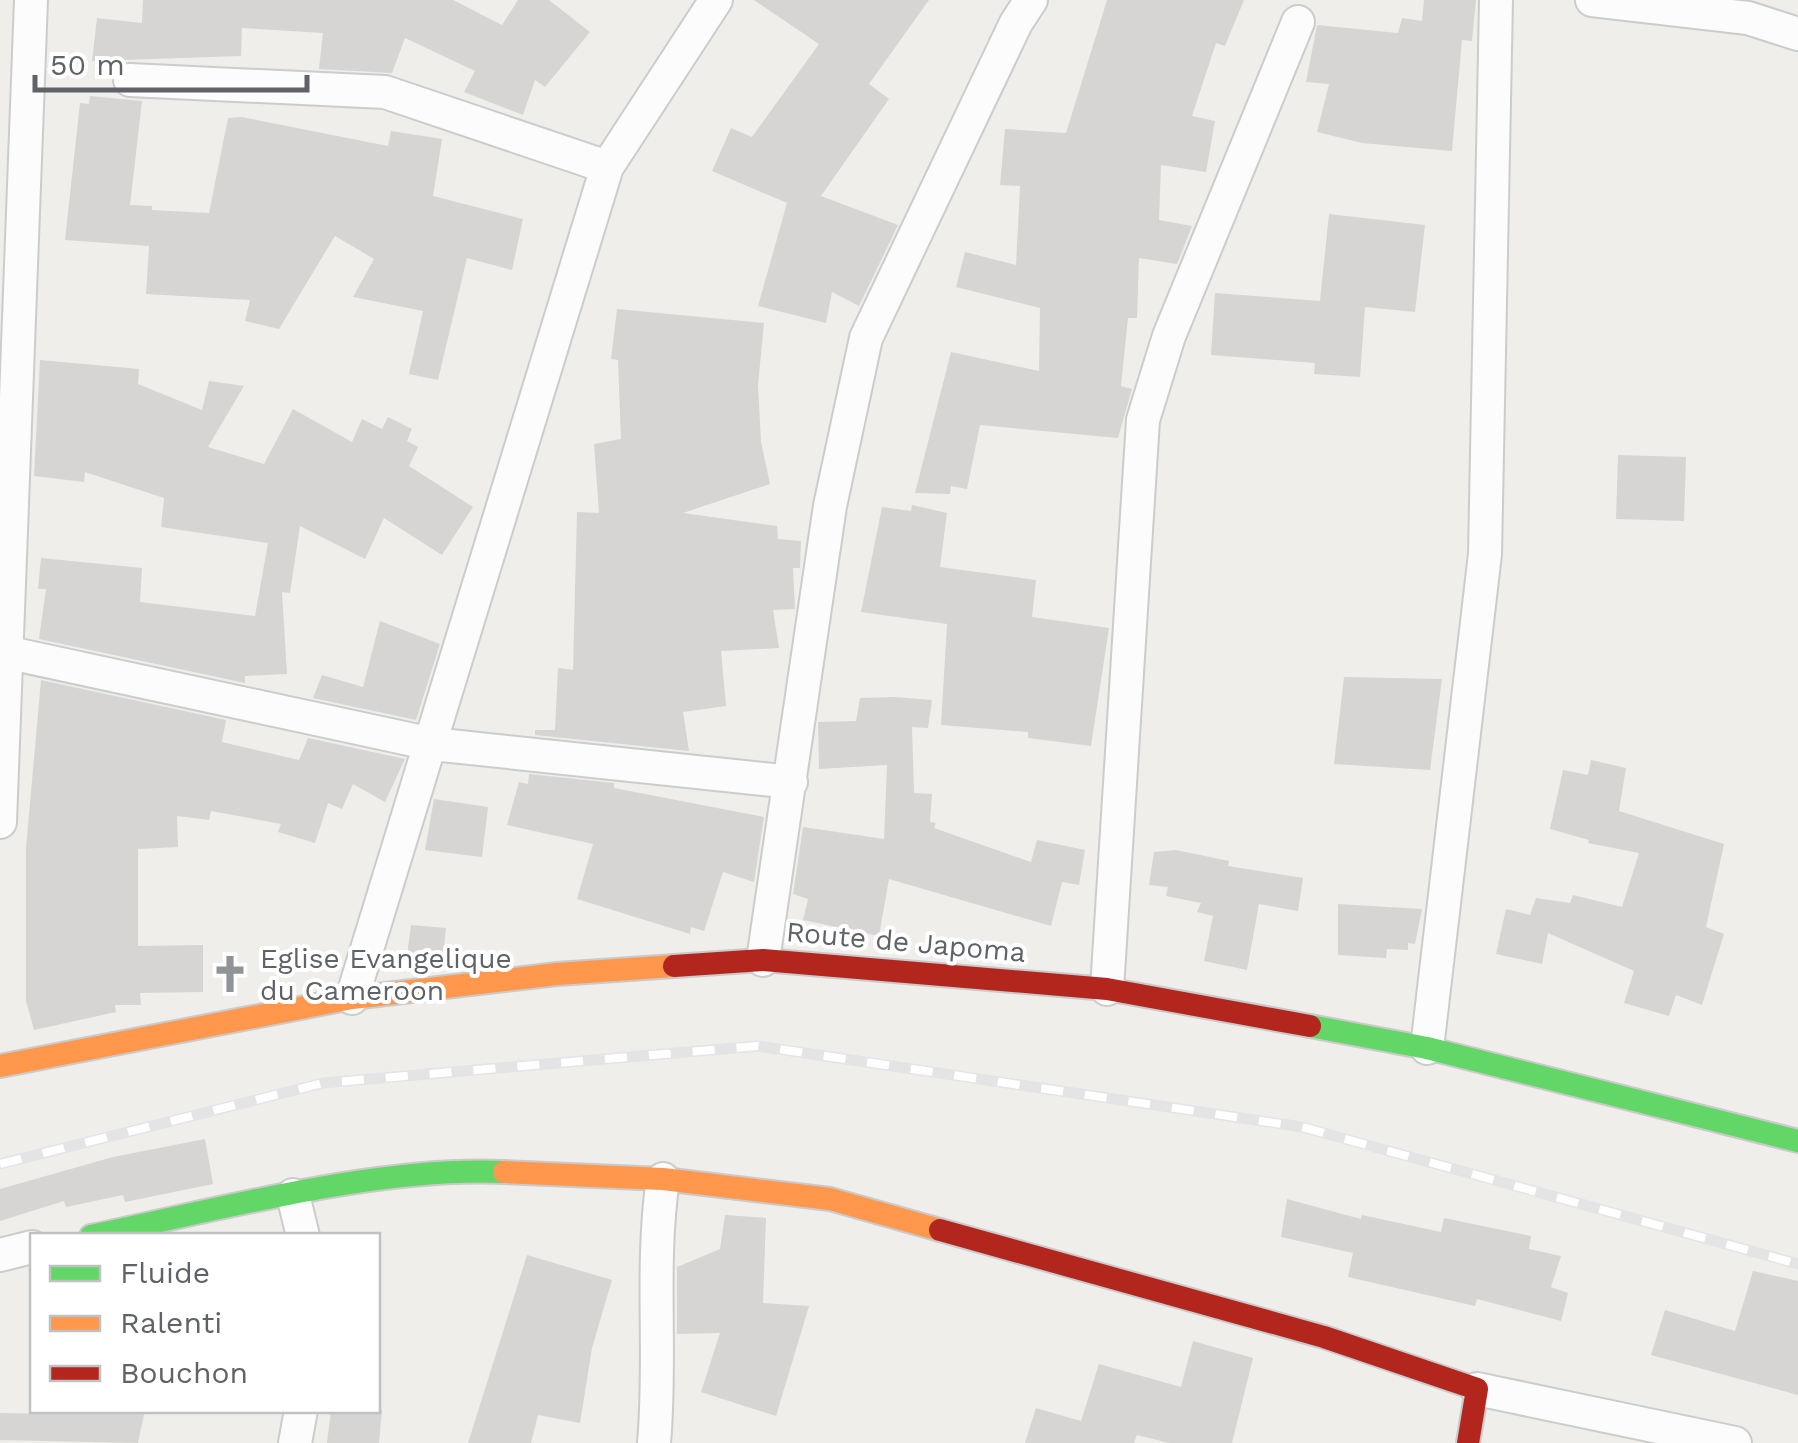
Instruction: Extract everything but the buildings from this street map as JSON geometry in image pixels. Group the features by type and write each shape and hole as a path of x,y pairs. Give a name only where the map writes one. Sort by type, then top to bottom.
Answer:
{"main road":[{"name":"Route de Japoma","path":"0,1066 352,998 557,974 762,960 1107,989 1427,1048 1798,1141"},
{"path":"106,1233 293,1196 459,1170 663,1179 830,1199 1324,1337 1477,1389 1468,1443"}],"street":[{"path":"0,822 3,652 31,0"},
{"path":"352,998 607,167 716,0"},
{"path":"762,960 830,506 866,338 1016,22 1031,0"},
{"path":"1427,1048 1485,554 1496,0"},
{"path":"1592,0 1748,18 1798,34"},
{"path":"1107,989 1143,420 1169,336 1298,22"},
{"path":"130,80 384,92 607,167"},
{"path":"3,652 432,744 790,782"},
{"path":"654,1443 660,1358 654,1240 663,1179"},
{"path":"293,1196 302,1233"},
{"path":"0,1255 30,1248"},
{"path":"1477,1389 1735,1443"},
{"path":"295,1443 300,1413"}],"railway":[{"path":"0,1164 323,1083 758,1046 1302,1127 1798,1264"}],"traffic: fast":[{"path":"1310,1026 1427,1048 1798,1141"},
{"path":"105,1233 351,1183 455,1172 504,1172"}],"traffic: slow":[{"path":"0,1066 352,998 557,974 674,966"},
{"path":"504,1172 663,1179 830,1199 940,1230"}],"traffic: jam":[{"path":"674,966 763,960 1107,989 1310,1026"},
{"path":"940,1230 1324,1337 1477,1389 1468,1443"}],"place":[{"name":"Eglise Evangelique du Cameroon","path":"230,974"}]}
